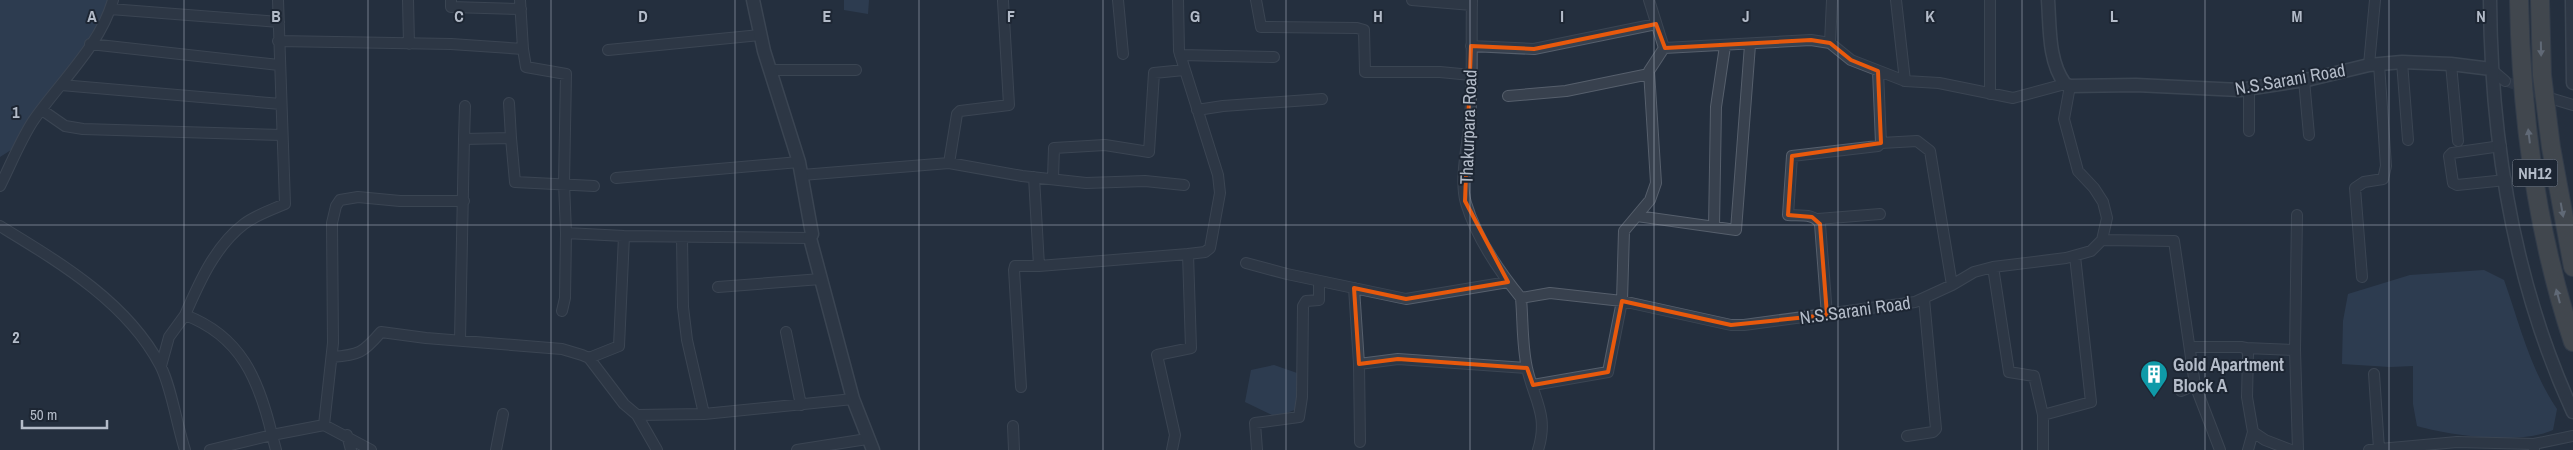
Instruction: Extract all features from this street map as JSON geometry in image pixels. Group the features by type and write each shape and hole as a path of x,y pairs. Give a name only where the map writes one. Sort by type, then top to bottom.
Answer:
{"highway":[{"name":"NH12","path":"2519,0 2524,97 2531,149 2558,296 2573,342"},
{"name":"NH12","path":"2540,0 2542,75 2549,129 2573,267"}],"street":[{"path":"161,366 169,337 185,314 197,287 221,248 243,224 285,204 278,0"},
{"path":"408,0 410,44"},
{"path":"451,0 451,7 521,5 523,49 526,67 566,74 564,183 566,232 565,298 562,311"},
{"path":"753,0 760,35 799,162 812,234 810,238 852,399 870,445 797,450"},
{"path":"949,163 957,114 960,111 1009,105 1003,0"},
{"path":"1118,0 1123,54"},
{"path":"1021,387 1015,266 1039,266 1188,254 1205,252 1210,248 1220,193 1214,159 1180,55 1178,0"},
{"path":"1256,0 1261,26 1357,28 1364,30 1365,72 1440,72 1471,75"},
{"path":"1412,0 1472,3"},
{"path":"1649,0 1664,48"},
{"path":"1830,43 1832,0"},
{"path":"1896,0 1905,82"},
{"path":"1990,0 1990,94"},
{"path":"2048,0 2050,37 2057,68 2068,85 2064,118 2078,171 2094,188 2103,202 2107,218 2102,240 2174,241 2196,385 2220,450"},
{"path":"2362,277 2355,188 2364,182 2382,179 2386,166 2374,64 2375,0"},
{"path":"2490,0 2494,113 2517,248 2530,301 2554,371 2573,412"},
{"path":"2572,0 2573,83"},
{"name":"Thakurpara Road","path":"1472,3 1470,117 1465,172 1465,201 1480,235 1508,282 1521,298"},
{"path":"0,186 20,143 90,44 112,5 279,22"},
{"path":"1470,46 1534,49 1656,24"},
{"path":"608,50 760,35"},
{"path":"1664,48 1750,45 1811,40 1830,43 1851,60 1905,82 1939,83 2013,98 2068,85"},
{"path":"278,41 523,49"},
{"path":"90,44 279,65"},
{"path":"1637,216 1736,230 1750,45"},
{"path":"1714,227 1716,107 1725,46"},
{"path":"1533,385 1608,372 1622,300 1624,231 1650,200 1656,183 1649,74 1651,66 1664,48"},
{"path":"1180,55 1274,57"},
{"path":"2402,62 2408,140"},
{"name":"N.S.Sarani Road","path":"2068,85 2136,85 2240,90 2304,80 2374,64 2402,62 2451,64 2491,69"},
{"path":"2451,64 2458,141"},
{"path":"2491,69 2506,81"},
{"path":"770,70 856,70"},
{"path":"1053,178 1054,148 1105,145 1149,152 1154,73 1184,70"},
{"path":"1878,71 1881,142"},
{"path":"1508,96 1566,91 1649,74"},
{"path":"2304,80 2309,135"},
{"path":"60,84 281,104"},
{"path":"2249,88 2249,132"},
{"path":"1197,110 1223,106 1322,99"},
{"path":"2553,99 2573,105"},
{"path":"509,104 514,182 594,186"},
{"path":"460,340 464,201 464,106"},
{"path":"42,110 65,126 83,129 282,135"},
{"path":"464,139 511,138"},
{"path":"1880,214 1818,219 1788,215 1792,156 1878,146 1881,142 1917,141 1930,151 1952,285"},
{"path":"2501,146 2452,153 2449,156 2453,182 2457,185 2506,180"},
{"path":"616,178 799,162"},
{"path":"802,175 949,163 1034,177 1086,183 1145,181 1184,185"},
{"path":"1034,177 1039,266"},
{"path":"324,425 332,358 332,223 336,206 340,200 358,197 400,201 464,201"},
{"path":"2297,215 2296,350 2298,450"},
{"path":"1818,219 1820,224 1827,315"},
{"path":"0,226 50,256 134,325 161,366 185,450"},
{"path":"566,232 624,236 810,238"},
{"path":"589,358 619,346 624,236"},
{"path":"682,237 683,307 686,340 704,414"},
{"name":"N.S.Sarani Road","path":"1521,298 1550,293 1622,300 1731,325 1827,315 1915,302 1952,285 1974,272 1993,267 2075,256 2091,251 2102,240"},
{"path":"1172,450 1175,435 1157,355 1191,348 1188,254"},
{"path":"2043,415 2091,402 2075,256"},
{"path":"1246,263 1319,281 1406,299 1508,282"},
{"path":"1993,267 2009,372 2034,376 2043,415 2043,450"},
{"path":"718,287 821,279"},
{"path":"1257,450 1255,424 1299,417 1302,397 1303,306 1306,301 1318,300 1319,281"},
{"path":"1354,288 1359,364 1360,442"},
{"path":"1521,298 1527,368 1540,406 1543,422 1538,450"},
{"path":"1907,436 1936,430 1924,299"},
{"path":"185,314 205,322 232,343 247,363 266,413 276,450"},
{"path":"332,358 356,355 381,332 562,349 589,358 624,404 637,415 657,450"},
{"path":"786,332 801,405"},
{"path":"2190,347 2241,346 2246,348 2296,350"},
{"path":"2246,348 2248,354 2248,397 2253,432 2248,450"},
{"path":"1359,364 1398,359 1527,368"},
{"path":"2374,374 2374,450 2432,443 2534,447 2573,436"},
{"path":"2181,391 2196,385"},
{"path":"637,415 704,414 852,399"},
{"path":"496,450 503,414"},
{"path":"210,450 324,425 346,435 371,450"},
{"path":"1014,426 1014,450"},
{"path":"2253,432 2266,445 2291,450"},
{"path":"346,435 351,450"}],"highlighted area":[{"path":"1656,24 1665,48 1811,40 1830,43 1851,60 1878,71 1881,143 1792,156 1788,215 1812,217 1820,224 1827,315 1731,325 1622,301 1608,372 1533,385 1527,368 1398,359 1359,364 1354,288 1406,299 1508,282 1465,201 1471,46 1534,49"}],"water":[{"path":"0,0 114,0 110,18 14,148 0,157"},
{"path":"844,0 869,0 868,14 844,10"},
{"path":"2484,270 2504,280 2533,362 2557,409 2553,430 2539,435 2505,438 2467,436 2417,426 2413,404 2413,366 2390,367 2342,364 2343,321 2348,294 2410,275"},
{"path":"1274,365 1297,373 1297,409 1276,417 1245,402 1251,370"}],"tunnel":[{"path":"2505,81 2547,97"}],"place":[{"name":"Gold Apartment Block A","path":"2154,398"}]}
